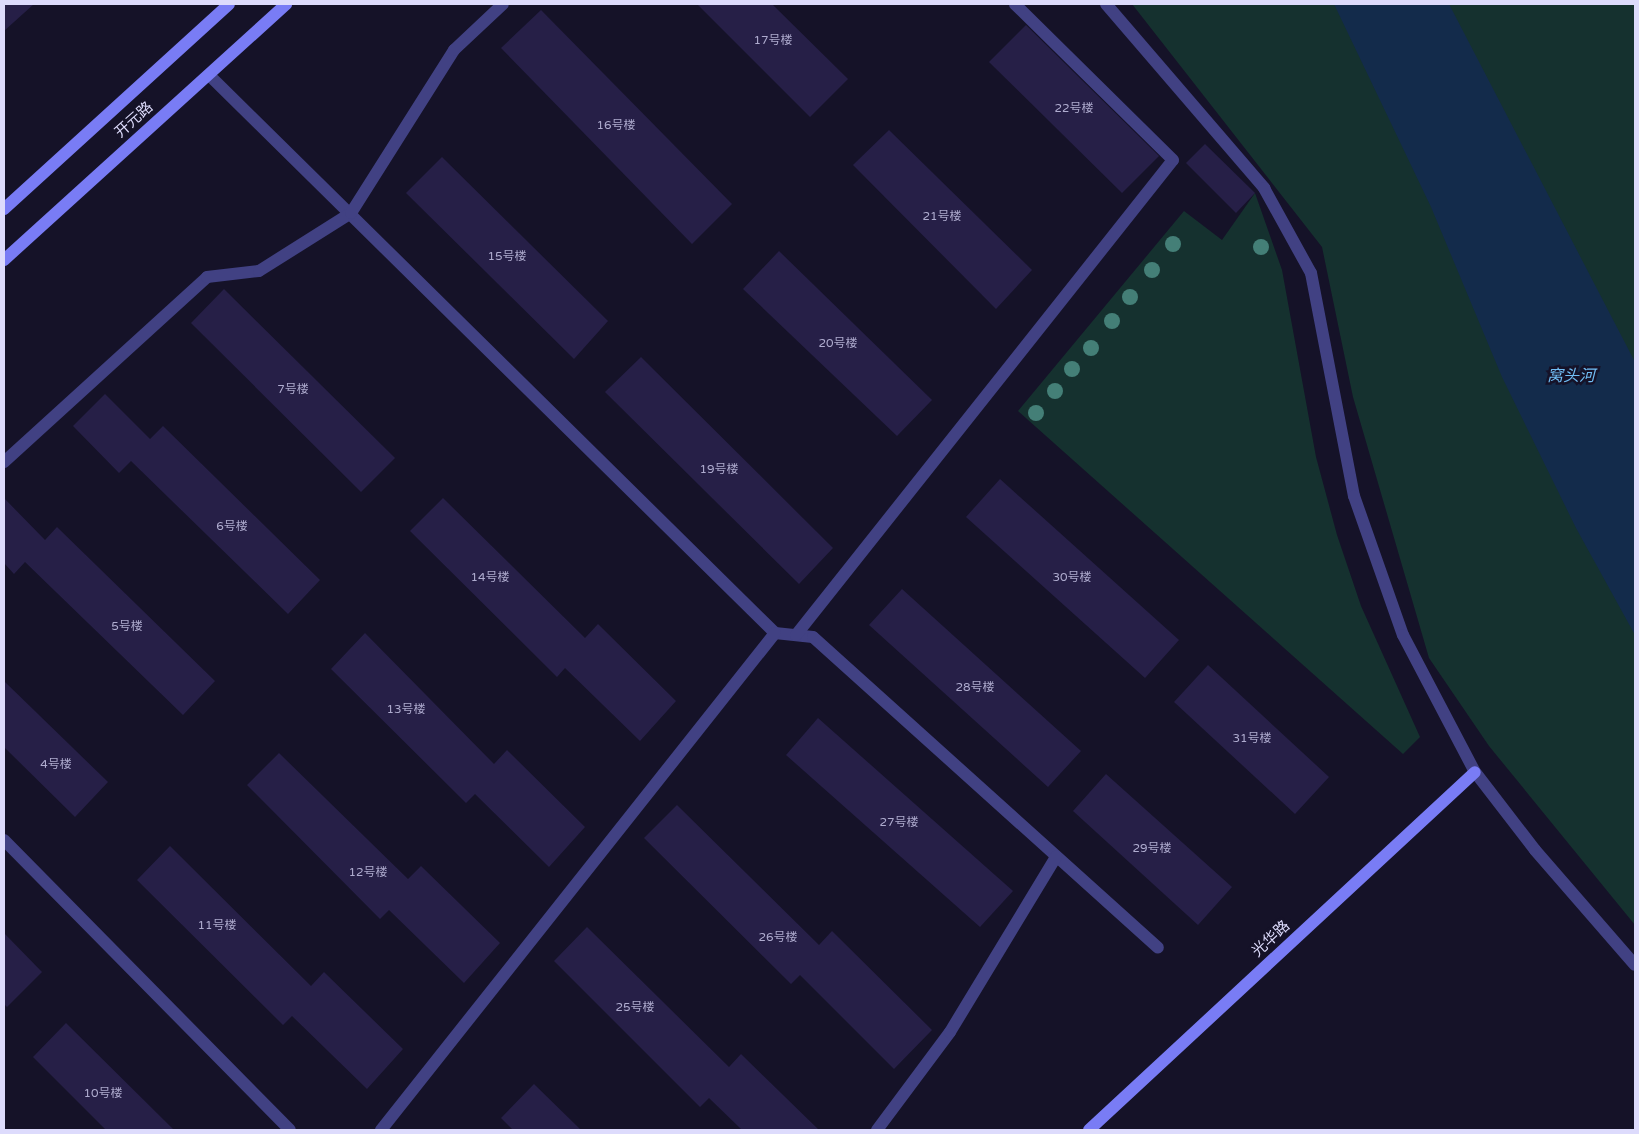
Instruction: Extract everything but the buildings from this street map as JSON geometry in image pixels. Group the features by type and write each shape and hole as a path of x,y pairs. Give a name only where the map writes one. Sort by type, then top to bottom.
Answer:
{"main road":[{"name":"开元路","path":"4,209 229,4"},
{"name":"开元路","path":"4,260 286,4"},
{"name":"光华路","path":"1089,1130 1475,772"}],"street":[{"path":"4,462 208,277 259,271 351,213 454,50 503,4"},
{"path":"796,635 1173,160 1015,4"},
{"path":"1106,4 1264,188 1311,273 1354,496 1403,635 1475,772 1535,850 1635,965"},
{"path":"209,75 775,633 813,637 1158,948"},
{"path":"381,1130 775,633"},
{"path":"4,840 290,1130"},
{"path":"877,1130 950,1032 1056,856"}],"green space":[{"path":"1132,4 1635,4 1635,925 1489,746 1429,658 1353,397 1322,247"},
{"path":"1255,193 1282,270 1316,457 1337,535 1361,606 1420,737 1403,754 1018,411 1184,211 1222,240"}],"water":[{"name":"窝头河","path":"1334,4 1449,4 1635,362 1635,635 1576,528 1502,377 1431,207"}]}
